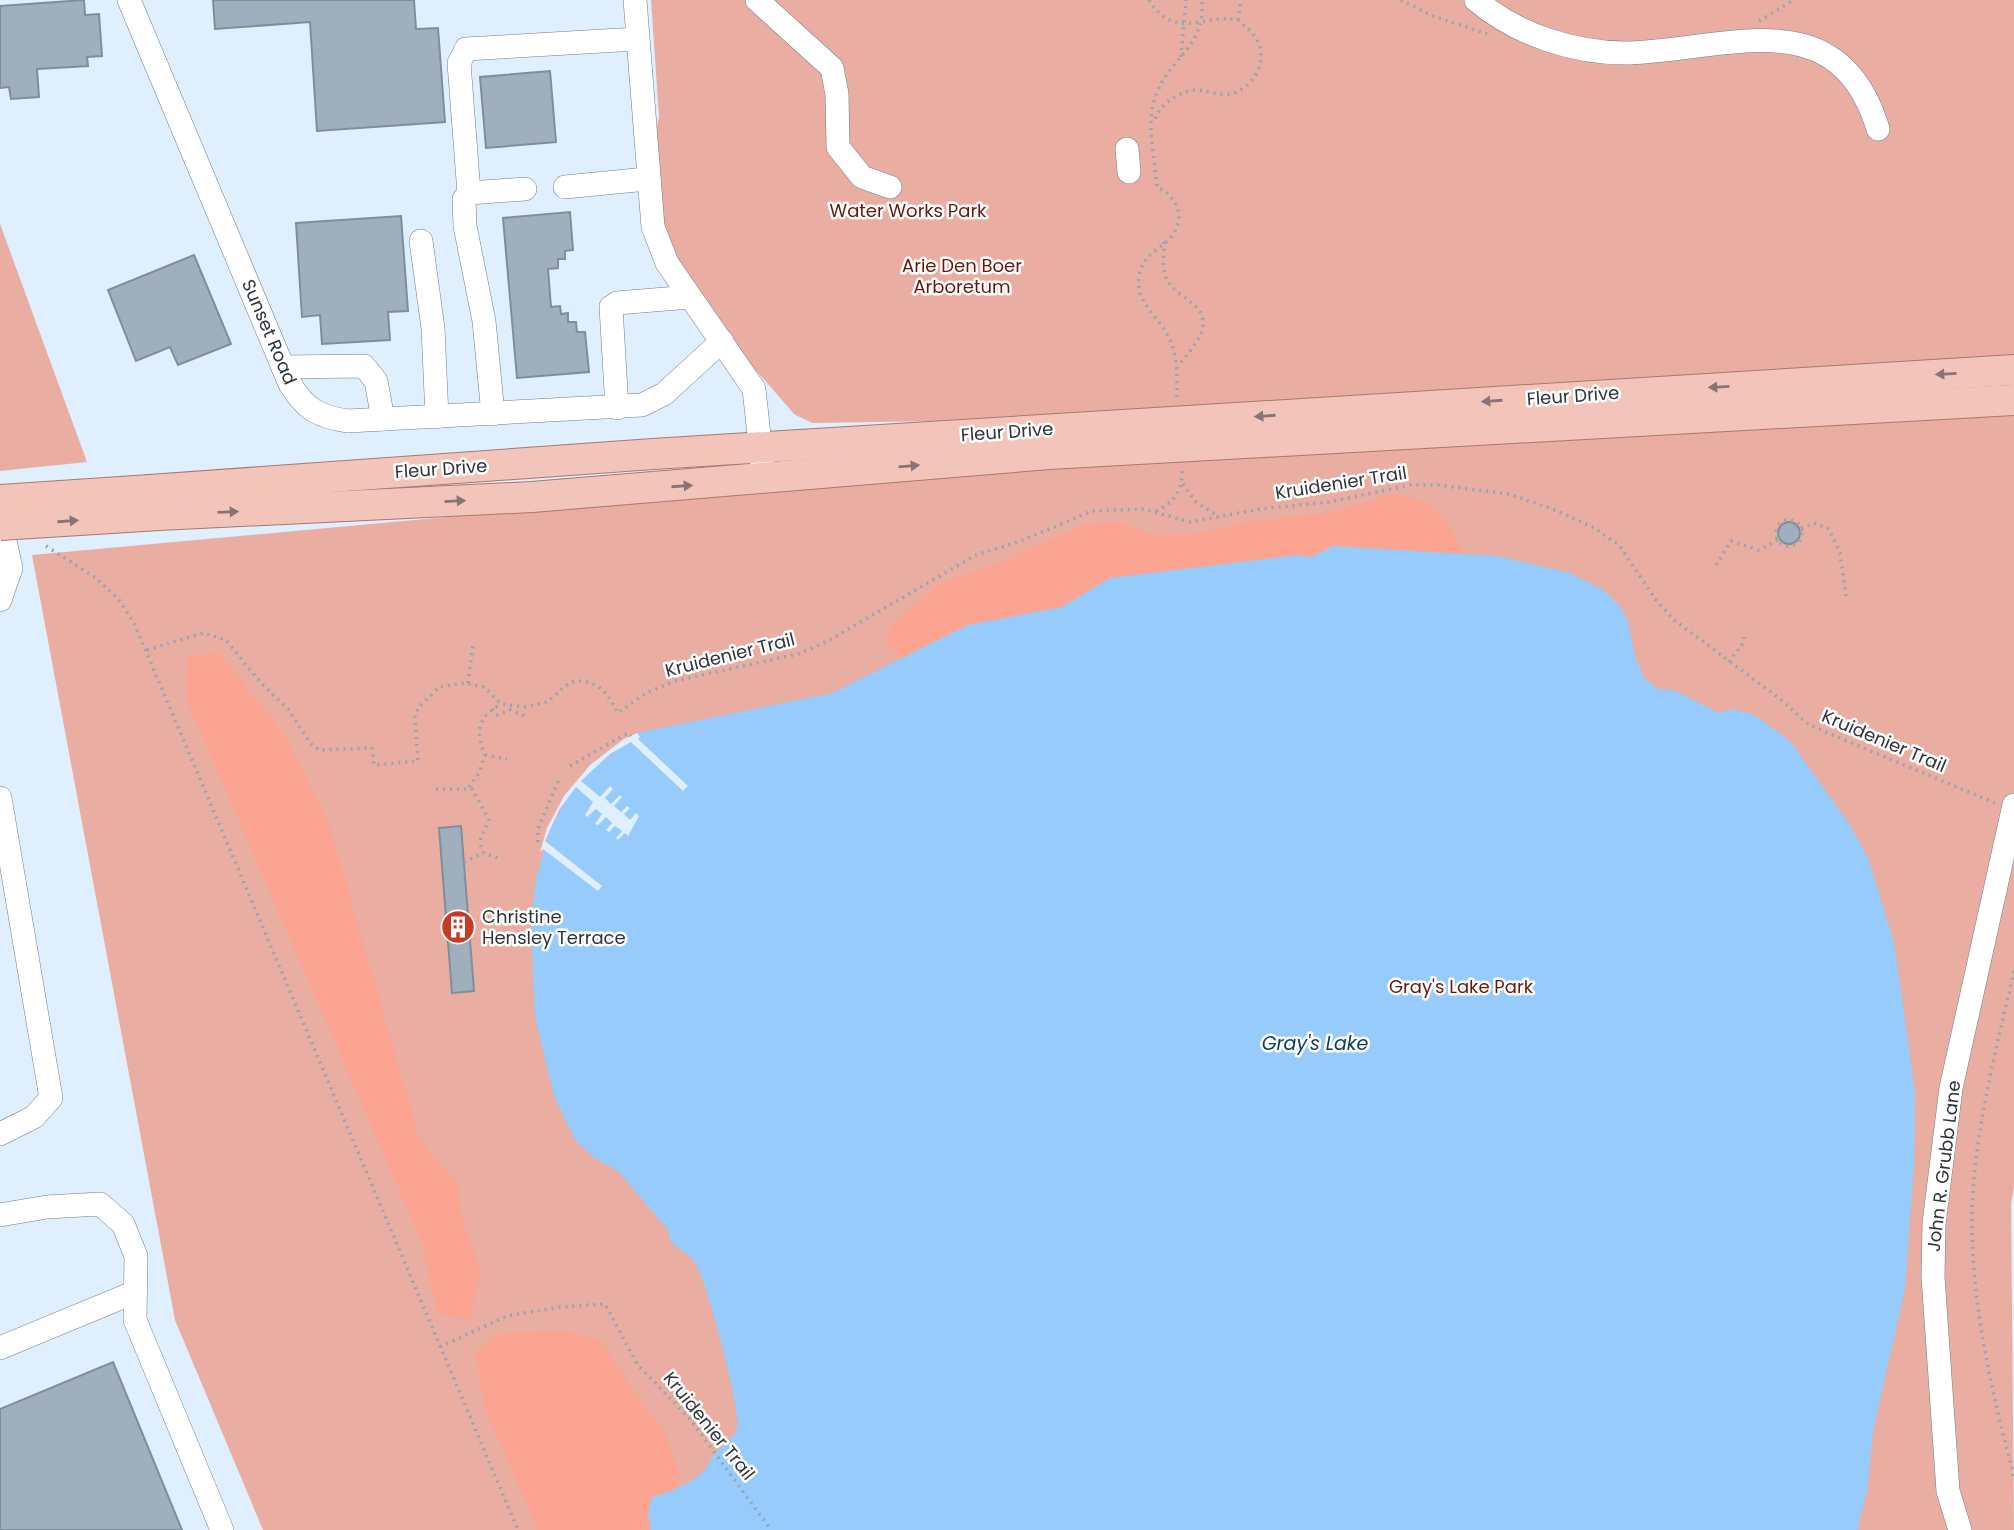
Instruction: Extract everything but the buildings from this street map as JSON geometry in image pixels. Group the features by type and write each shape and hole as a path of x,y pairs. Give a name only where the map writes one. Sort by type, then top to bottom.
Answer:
{"main road":[{"name":"Fleur Drive","path":"0,525 155,503 761,447 2014,370"},
{"name":"Fleur Drive","path":"0,500 155,503 531,497 1049,454 2014,400"}],"street":[{"name":"Sunset Road","path":"130,0 283,367 300,402 312,412 328,419 348,421 617,408 654,401 722,341"},
{"path":"635,0 647,179 653,227 667,263 754,389 764,479"},
{"path":"757,0 832,68 837,94 838,147 862,177 890,187"},
{"path":"1476,0 1507,22 1549,40 1598,51 1669,50 1768,35 1792,38 1812,45 1840,62 1861,83 1878,129"},
{"path":"493,414 484,321 465,226 464,199 469,193 459,63 466,49 637,39"},
{"path":"1127,149 1129,172"},
{"path":"565,187 647,179"},
{"path":"469,193 525,189"},
{"path":"421,241 433,328 436,417"},
{"path":"617,408 611,307 617,303 690,297"},
{"path":"283,367 364,366 376,381 383,419"},
{"path":"0,519 11,568 0,600"},
{"path":"0,798 51,1098 34,1117 0,1134"},
{"name":"John R. Grubb Lane","path":"1959,1530 1948,1491 1933,1277 1934,1223 1951,1088 2014,806"},
{"path":"0,1215 47,1207 100,1204 123,1224 136,1256 135,1320 222,1530"},
{"path":"0,1348 135,1292"}],"path":[{"path":"1149,0 1164,18 1186,24 1220,18 1238,20 1259,45 1257,74 1250,82 1232,94 1198,90 1174,97 1156,115 1152,131"},
{"path":"1181,59 1186,0"},
{"path":"1177,397 1177,368 1170,339 1142,301 1138,282 1148,255 1177,227 1178,211 1171,196 1157,187 1152,131 1156,95 1163,79 1198,35 1202,23 1202,0"},
{"path":"1238,20 1241,0"},
{"path":"1164,242 1163,260 1168,282 1199,308 1203,323 1200,336 1177,368"},
{"path":"1182,469 1183,484 1196,502 1219,517"},
{"path":"1156,511 1174,499 1183,484"},
{"name":"Kruidenier Trail","path":"501,704 525,707 538,705 547,702 570,681 580,680 594,682 603,688 618,713 646,694 675,681 798,654 826,642 976,555 1021,541 1102,509 1156,511 1178,521 1329,502 1411,485 1470,488 1509,494 1565,514 1594,528 1619,545 1674,620 1779,698 1809,725 1979,797 2014,806"},
{"path":"1783,521 1794,521 1801,528 1801,538 1793,545 1783,545 1778,540 1776,528 1783,521"},
{"path":"1801,528 1814,523 1829,528 1840,553 1846,596"},
{"path":"40,540 52,552 96,578 119,600 147,650 518,1530"},
{"path":"1716,565 1731,541 1759,550 1778,540"},
{"path":"147,650 202,633 226,640 260,682 289,710 310,743 319,750 372,748 374,765 418,761 415,717 418,708 439,687 468,683 484,687 501,704 492,709 478,729 485,755 479,773 469,787"},
{"path":"1729,662 1744,642 1744,634"},
{"path":"468,683 473,645"},
{"path":"492,709 497,715 510,710 527,717"},
{"path":"570,765 618,737 628,733 631,736"},
{"path":"485,755 507,759"},
{"path":"538,842 537,830 560,777"},
{"path":"436,789 469,787"},
{"path":"469,787 488,816 479,840 484,853"},
{"path":"464,862 484,853 501,859"},
{"path":"2014,971 1979,1144 1972,1228 1976,1293 2000,1420 2014,1476"},
{"name":"Kruidenier Trail","path":"440,1347 508,1316 560,1307 605,1304 637,1364 690,1419 771,1530"}],"green space":[{"name":"Water Works Park","path":"651,0 2014,0 2014,359 943,421 812,423 794,414 730,340 685,282 667,249 656,192 655,151 659,117"},
{"path":"0,224 87,462 0,471"},
{"name":"Gray's Lake Park","path":"2014,412 2014,1186 2011,1204 2014,1530 263,1530 175,1320 32,555 733,491 1225,456"}],"shaded area":[{"path":"1391,495 1420,501 1438,511 1451,528 1464,554 1333,546 1311,557 1298,555 1110,578 1062,607 968,625 899,658 886,642 891,625 938,585 1009,559 1084,525 1119,522 1151,535 1195,534 1252,521 1330,513"},
{"path":"219,652 285,735 328,820 419,1137 458,1186 461,1214 481,1273 469,1320 437,1313 423,1245 186,699 187,657"},
{"path":"563,1331 601,1341 637,1396 664,1428 679,1473 676,1490 648,1514 651,1530 538,1530 484,1406 475,1353 501,1333"}],"water":[{"name":"Gray's Lake","path":"1333,546 1497,556 1570,573 1605,591 1620,606 1628,622 1635,656 1644,678 1658,689 1674,690 1719,713 1734,709 1755,715 1791,742 1850,825 1868,858 1894,942 1915,1091 1914,1166 1905,1289 1873,1431 1867,1492 1857,1530 651,1530 648,1514 652,1497 680,1487 704,1471 712,1457 735,1433 737,1417 729,1372 714,1317 694,1261 674,1245 669,1231 618,1171 594,1158 575,1140 554,1096 535,1017 531,922 536,879 550,829 567,798 592,768 637,733 832,693 968,625 1062,607 1110,578 1298,555 1311,557"}],"pier":[{"path":"637,733 640,737 638,739 688,786 683,791 631,742 610,754 581,781 600,797 610,786 613,789 605,798 611,804 620,795 622,797 614,806 621,812 627,806 630,808 624,814 630,820 636,813 639,816 628,836 625,833 618,840 616,838 622,831 615,826 609,832 606,830 612,823 606,817 598,825 595,824 602,814 596,809 587,817 585,815 593,802 576,787 559,810 545,841 602,886 598,891 543,849 540,852 547,828 564,796 590,765 624,739"}],"place":[{"name":"Christine Hensley Terrace","path":"458,927"}],"park label":[{"name":"Arie Den Boer Arboretum","path":"962,276"}]}
